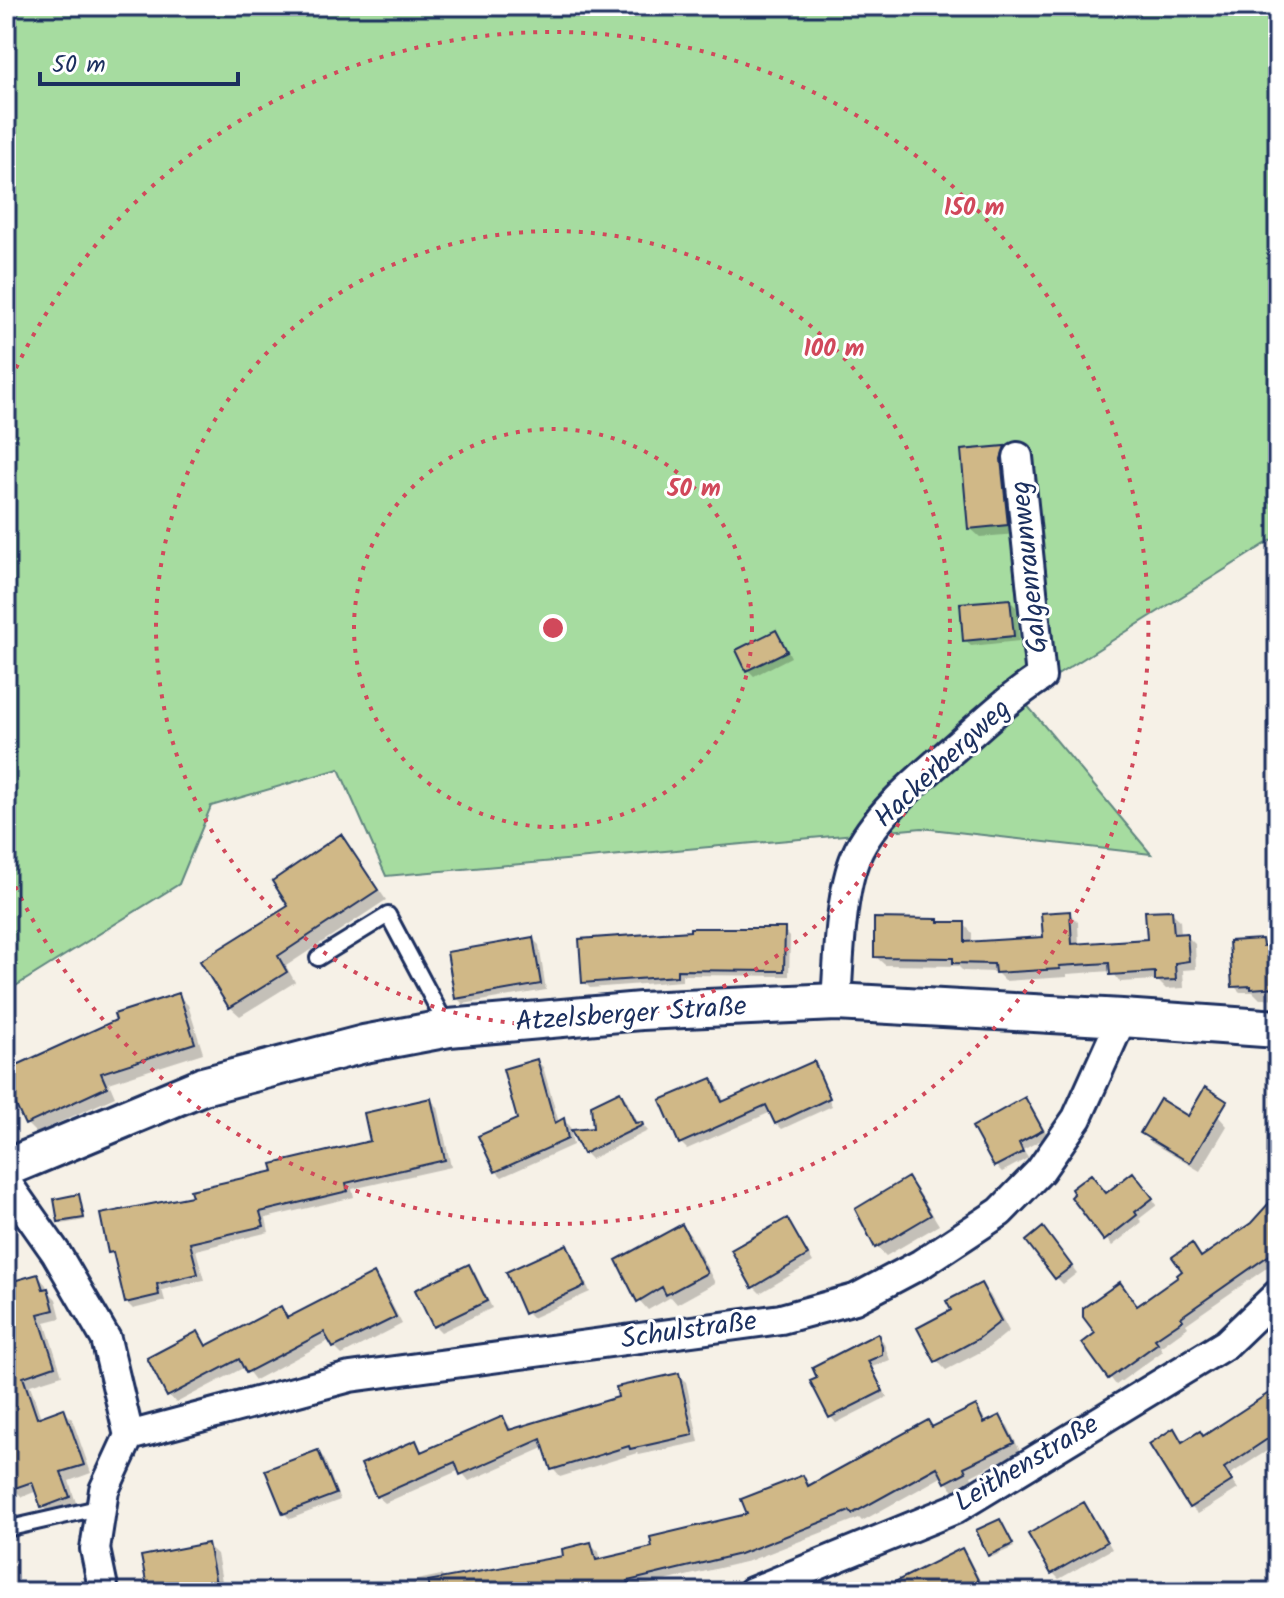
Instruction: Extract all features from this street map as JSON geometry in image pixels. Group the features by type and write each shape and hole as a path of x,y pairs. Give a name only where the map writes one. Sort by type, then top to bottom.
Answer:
{"street":[{"name":"Galgenraunweg","path":"1018,457 1041,677"},
{"name":"Hackerbergweg","path":"836,1002 847,893 854,859 862,843 884,814 928,772 1020,691 1041,677"},
{"name":"Atzelsberger Straße","path":"6,1168 203,1086 364,1044 449,1028 641,1011 836,1002 1278,1029"},
{"name":"Schulstraße","path":"129,1436 350,1377 781,1319 855,1299 921,1264 1000,1212 1040,1171 1077,1118 1122,1018"},
{"path":"6,1182 56,1253 106,1339 129,1436 104,1490 95,1549 104,1592"},
{"name":"Leithenstraße","path":"752,1592 955,1509 1226,1344 1278,1294"}],"lane":[{"path":"318,958 388,915 449,1028"},
{"path":"6,1529 102,1507"}],"green space":[{"path":"6,6 1278,6 1278,536 1021,698 1151,854 922,828 386,876 339,769 211,806 179,884 6,992"}],"building":[{"path":"1005,446 1001,459 1008,525 968,529 961,450"},
{"path":"1010,599 1014,636 963,641 960,603"},
{"path":"776,630 787,651 746,671 736,650"},
{"path":"341,834 378,890 278,956 287,972 229,1008 200,961 288,906 272,881"},
{"path":"1172,910 1174,934 1187,933 1189,961 1175,963 1176,980 1155,981 1155,972 1110,975 1109,963 995,973 994,964 953,963 953,958 874,957 874,918 965,922 965,942 1043,937 1041,913 1070,911 1072,944 1147,939 1145,911"},
{"path":"690,928 785,928 784,971 677,970 677,976 582,983 579,939 690,931"},
{"path":"533,937 541,984 455,999 447,952"},
{"path":"1262,939 1263,946 1278,945 1278,987 1232,987 1229,941"},
{"path":"179,993 195,1043 101,1073 107,1087 25,1125 6,1084 6,1070 116,1020 114,1014"},
{"path":"537,1059 555,1123 564,1118 568,1139 495,1172 478,1136 517,1119 503,1069"},
{"path":"814,1061 830,1098 775,1124 766,1105 679,1144 660,1100 712,1078 722,1102"},
{"path":"1205,1087 1227,1101 1190,1163 1140,1133 1160,1099 1188,1116"},
{"path":"620,1091 635,1123 642,1122 643,1125 583,1154 571,1130 593,1128 591,1105"},
{"path":"1025,1097 1043,1130 1019,1143 1023,1152 994,1167 972,1127"},
{"path":"431,1098 445,1160 346,1183 348,1191 260,1212 264,1226 190,1243 198,1274 157,1284 159,1295 125,1303 113,1252 108,1253 100,1214 192,1196 190,1190 274,1171 272,1164 370,1141 364,1113"},
{"path":"1133,1172 1153,1198 1104,1241 1071,1197 1074,1194 1071,1189 1091,1174 1106,1193"},
{"path":"908,1177 931,1215 875,1248 855,1209"},
{"path":"1278,1193 1278,1249 1181,1317 1183,1320 1155,1339 1158,1343 1108,1379 1082,1343 1095,1333 1083,1317 1083,1308 1120,1282 1137,1306 1178,1277 1182,1271 1172,1257 1192,1243 1201,1257 1251,1223"},
{"path":"79,1194 84,1218 58,1222 54,1199"},
{"path":"787,1218 808,1255 752,1288 731,1250"},
{"path":"682,1224 707,1273 666,1295 662,1287 637,1302 616,1260"},
{"path":"1043,1227 1072,1266 1055,1279 1026,1241"},
{"path":"567,1244 585,1286 524,1314 506,1272"},
{"path":"469,1264 487,1301 433,1327 415,1290"},
{"path":"374,1273 396,1317 333,1348 324,1332 246,1373 239,1359 167,1397 147,1358 198,1331 206,1346 281,1306 287,1318"},
{"path":"38,1274 43,1289 48,1288 54,1310 38,1314 55,1366 23,1377 37,1418 64,1408 84,1465 61,1472 70,1497 41,1508 32,1482 12,1489 6,1473 6,1324 16,1321 6,1283"},
{"path":"981,1283 1001,1321 978,1339 935,1362 917,1328 951,1310 946,1301"},
{"path":"878,1333 882,1355 868,1361 883,1391 829,1418 810,1381 817,1378 812,1367"},
{"path":"679,1373 693,1435 630,1449 629,1446 551,1470 541,1439 460,1475 455,1462 376,1497 361,1464 416,1440 421,1452 503,1416 509,1430 618,1397 616,1387"},
{"path":"1278,1387 1278,1432 1224,1468 1232,1481 1189,1508 1149,1444 1174,1428 1182,1442 1200,1431 1203,1436"},
{"path":"976,1405 984,1423 1000,1415 1014,1443 964,1467 966,1472 945,1483 937,1467 852,1514 850,1511 740,1554 628,1581 631,1592 429,1592 428,1581 563,1556 562,1549 591,1542 596,1560 652,1547 650,1537 747,1514 741,1499 803,1475 808,1486 928,1420 932,1427"},
{"path":"318,1450 336,1494 283,1514 265,1470"},
{"path":"1084,1502 1107,1542 1051,1574 1028,1534"},
{"path":"1000,1519 1013,1544 988,1556 976,1530"},
{"path":"208,1543 217,1589 205,1592 148,1592 141,1556"},
{"path":"962,1548 984,1592 875,1592"}]}
